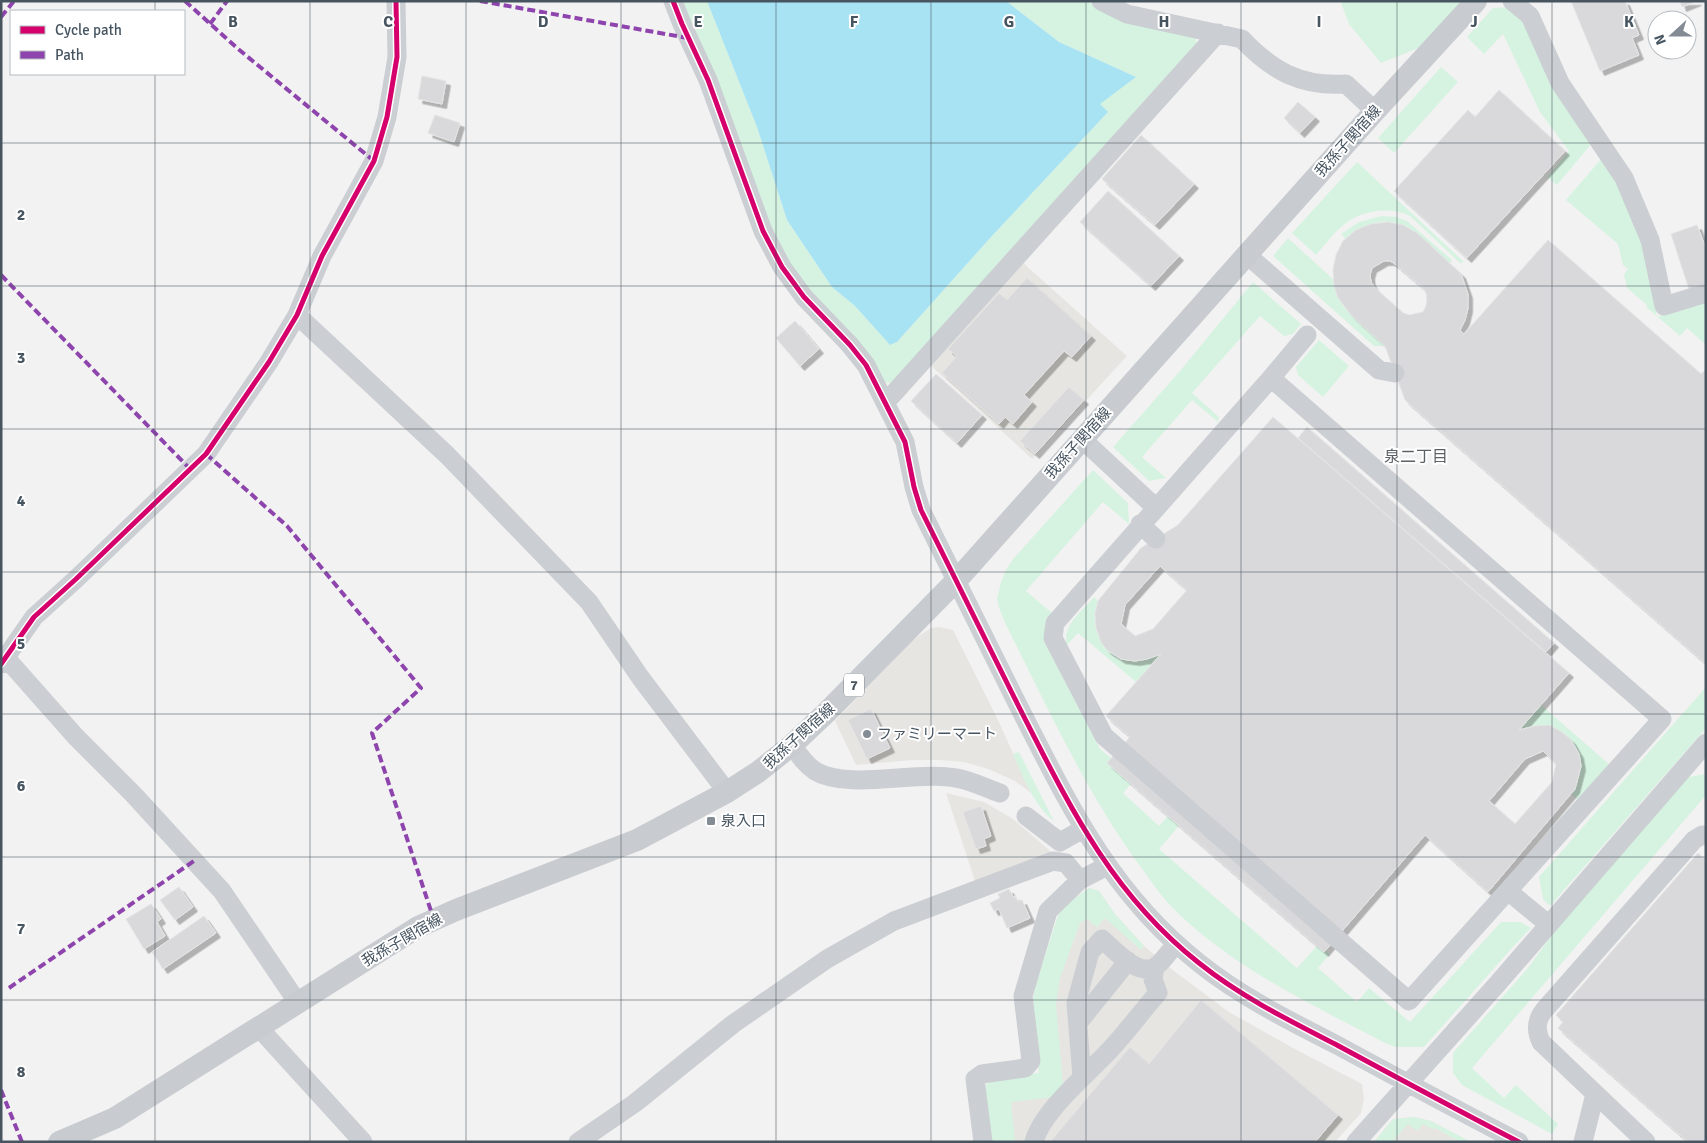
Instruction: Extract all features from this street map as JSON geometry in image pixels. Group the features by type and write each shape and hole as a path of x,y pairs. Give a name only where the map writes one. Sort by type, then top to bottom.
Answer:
{"main road":[{"name":"我孫子関宿線","path":"59,1142 115,1118 418,927 456,910 637,840 727,792 758,772 792,745 956,581 1246,254 1476,1"}],"street":[{"path":"298,1003 222,891 134,795 4,661 34,616 76,579 206,454 269,362 297,315 322,256 374,161 387,117 397,58 396,1"},
{"path":"673,1 708,80 763,232 782,267 804,297 850,345 866,365 905,442 914,487 921,510 1083,829 1107,866 1131,898 1176,944 1240,992 1407,1084 1519,1142"},
{"path":"1101,1 1127,14 1242,39 1253,51 1283,73 1317,84 1346,84 1375,111"},
{"path":"1512,1 1530,16 1560,83 1624,178 1650,240 1664,306 1706,293"},
{"path":"886,402 1218,33"},
{"path":"1246,254 1378,370 1395,373"},
{"path":"297,315 448,455 589,602 640,677 727,792"},
{"path":"1271,378 1662,719 1526,858 1508,891 1409,1001 1104,736 1053,638 1055,623 1307,335"},
{"path":"1082,439 1156,507"},
{"path":"1140,524 1156,539"},
{"path":"792,745 804,762 816,771 832,778 950,777 1000,793"},
{"path":"1356,1142 1702,753"},
{"path":"1026,816 1060,842 1083,829"},
{"path":"1646,1142 1541,1042 1537,1033 1539,1016 1694,840 1702,835 1706,835"},
{"path":"578,1142 635,1103 733,1024 827,960 894,921 1053,861 1066,862 1080,880"},
{"path":"983,1142 975,1079 982,1074 1025,1068 1031,1060 1023,996 1048,911 1080,880 1107,866"},
{"path":"1508,891 1548,924"},
{"path":"1082,1077 1076,1003 1090,952 1102,939 1133,966 1140,968 1155,967"},
{"path":"1034,1142 1043,1122 1158,993 1153,979 1155,967 1176,944"},
{"path":"1078,1023 1128,961"},
{"path":"259,1028 363,1142"},
{"path":"1080,1051 1088,1059 1101,1059"},
{"path":"1583,1142 1594,1094"}],"shaded area":[{"path":"1021,261 1127,356 1032,459 928,363"},
{"path":"939,627 953,630 998,720 1031,793 1015,781 988,769 964,762 913,760 856,765 835,721 912,640 931,628"},
{"path":"946,793 984,802 1013,819 1056,856 977,887"},
{"path":"1089,888 1099,891 1115,914 1144,946 1229,1012 1362,1084 1364,1099 1361,1113 1335,1142 990,1142 986,1116 986,1085 992,1079 1039,1073 1033,999"},
{"path":"1414,1117 1431,1121 1471,1142 1374,1142 1393,1119"}],"green space":[{"path":"680,1 707,1 757,127 787,220 832,287 855,306 890,345 897,342 991,237 1108,112 1099,104 1136,77 1059,42 1006,1 1087,1 1121,21 1195,36 1197,45 892,383 884,382 785,263"},
{"path":"1347,1 1463,1 1421,47 1381,63 1349,24 1341,3"},
{"path":"1507,7 1523,21 1592,143 1557,185 1547,177 1569,151 1540,112 1503,34 1484,54 1467,37 1493,8"},
{"path":"1441,67 1458,82 1394,153 1378,138"},
{"path":"1602,158 1619,181 1644,247 1657,316 1627,288 1624,274 1628,269 1623,265 1618,244 1566,200"},
{"path":"1357,162 1464,262 1460,263 1410,216 1392,211 1383,210 1355,217 1337,231 1316,255 1292,233"},
{"path":"1381,216 1397,217 1407,221 1452,260 1450,263 1424,239 1404,226 1393,222 1370,225 1346,239 1341,234 1359,222"},
{"path":"1288,238 1333,279 1338,298 1344,307 1385,346 1374,346 1273,256"},
{"path":"1253,282 1301,324 1293,334 1284,336 1260,316 1192,393 1219,417 1218,422 1192,400 1142,457 1166,478 1149,481 1113,447 1180,371"},
{"path":"1706,302 1705,344 1687,328 1680,336 1658,317"},
{"path":"1319,340 1349,366 1323,397 1298,375 1296,367"},
{"path":"1093,470 1128,503 1129,524 1103,502 1026,591 1052,613 1046,619 1044,641 1100,749 1112,759 1108,764 1131,784 1123,793 1159,826 1168,816 1179,826 1159,849 1297,968 1317,946 1330,954 1318,968 1357,1002 1369,988 1410,1022 1501,922 1520,922 1531,928 1424,1047 1395,1047 1381,1041 1269,981 1216,945 1191,925 1161,895 1123,841 1086,781 1006,625 997,599 1001,582 1013,559"},
{"path":"1094,597 1098,601 1095,611 1097,631 1101,641 1114,655 1134,661 1145,660 1161,654 1136,682 1078,633 1067,645 1067,631 1070,625"},
{"path":"1706,687 1706,728 1550,906 1543,899 1539,877"},
{"path":"1541,705 1610,765 1579,801 1571,794 1577,785 1580,765 1574,745 1568,737 1546,725 1519,730"},
{"path":"1019,752 1054,821 1040,807 1030,790 1013,754"},
{"path":"1706,774 1706,795 1472,1068 1504,1098 1516,1085 1558,1124 1552,1134 1462,1085 1453,1073 1453,1053 1528,968 1565,917 1688,777"},
{"path":"1089,888 1099,891 1115,914 1144,946 1141,950 1105,918 1097,927 1087,919 1080,923 1060,978 1056,1004 1063,1085 1054,1097 1011,1102 1015,1142 990,1142 986,1116 986,1085 992,1079 1039,1073 1033,999 1036,984 1059,912 1062,907"},
{"path":"1414,1117 1431,1121 1471,1142 1460,1142 1435,1128 1432,1129 1423,1124 1416,1130 1408,1124 1392,1142 1374,1142 1393,1119"}],"water":[{"path":"707,1 1006,1 1059,42 1136,77 1100,104 1108,112 991,237 897,342 890,345 855,306 832,287 787,220 757,127"}],"building":[{"path":"1571,1 1625,1 1639,35 1632,38 1639,55 1600,71"},
{"path":"1680,1 1697,1 1682,7"},
{"path":"422,76 446,81 442,104 418,99"},
{"path":"1499,90 1565,151 1467,258 1394,191 1468,110 1475,117"},
{"path":"1298,102 1315,117 1300,133 1284,118"},
{"path":"435,115 460,123 454,142 428,133"},
{"path":"1141,135 1194,184 1155,225 1102,179"},
{"path":"1108,191 1179,256 1151,286 1080,222"},
{"path":"1388,222 1403,225 1417,233 1461,274 1468,294 1468,308 1460,330 1464,334 1548,240 1701,374 1706,369 1706,664 1405,400 1385,346 1351,315 1338,298 1334,286 1333,270 1336,255 1343,241 1356,230 1371,224","holes":["1384,261 1390,261 1423,288 1427,299 1423,312 1409,315 1403,313 1375,288 1371,282 1372,268"]},
{"path":"1697,225 1706,249 1706,284 1689,289 1671,234"},
{"path":"1027,278 1091,336 1072,357 1064,351 1024,395 1032,402 1013,424 1005,417 999,424 942,373 957,356 948,349 999,293 1007,300"},
{"path":"795,321 819,349 800,366 776,338"},
{"path":"936,374 982,415 957,443 911,401"},
{"path":"1069,387 1084,400 1035,454 1020,441"},
{"path":"1273,417 1569,673 1519,730 1549,725 1562,732 1571,740 1579,754 1581,766 1575,789 1488,892 1425,835 1324,952 1107,763 1130,737 1106,716 1161,654 1135,661 1121,659 1107,650 1101,642 1096,628 1095,613 1098,601 1141,548 1178,525","holes":["1160,566 1187,590 1153,629 1135,636 1121,624 1125,605","1543,751 1556,764 1552,782 1515,824 1489,801 1525,759"]},
{"path":"1307,427 1554,643 1546,652 1298,438"},
{"path":"871,709 890,748 867,759 848,720"},
{"path":"981,806 991,836 984,839 986,846 976,849 963,812"},
{"path":"1698,853 1706,860 1706,1142 1688,1142 1558,1028 1563,1022 1556,1015"},
{"path":"179,887 193,907 175,920 160,900"},
{"path":"1009,889 1018,902 1022,900 1030,918 1007,928 999,909 994,911 990,903 1000,898 998,894"},
{"path":"151,904 161,919 157,922 165,936 144,949 126,919"},
{"path":"204,916 216,933 163,969 152,952"},
{"path":"1201,1000 1338,1115 1315,1142 1050,1142 1130,1047 1149,1064"}],"marked path":[{"path":"1,17 14,1"},
{"path":"185,1 237,48 374,161"},
{"path":"210,24 227,1"},
{"path":"480,1 688,38"},
{"path":"1,275 191,470"},
{"path":"206,454 287,526 421,688 372,733 434,920"},
{"path":"9,988 194,861"},
{"path":"1,1090 22,1142"}],"cycle path":[{"path":"1,664 34,617 206,454 269,362 297,315 322,256 374,161 387,117 397,57 396,1"},
{"path":"673,1 708,80 763,231 782,267 804,297 850,345 866,365 905,442 914,487 921,510 1055,777 1094,844 1116,876 1140,907 1168,936 1199,963 1231,986 1282,1017 1519,1142"}],"place":[{"name":"ファミリーマート","path":"867,734"},
{"name":"泉入口","path":"711,821"}],"district":[{"name":"泉二丁目","path":"1416,457"}]}
